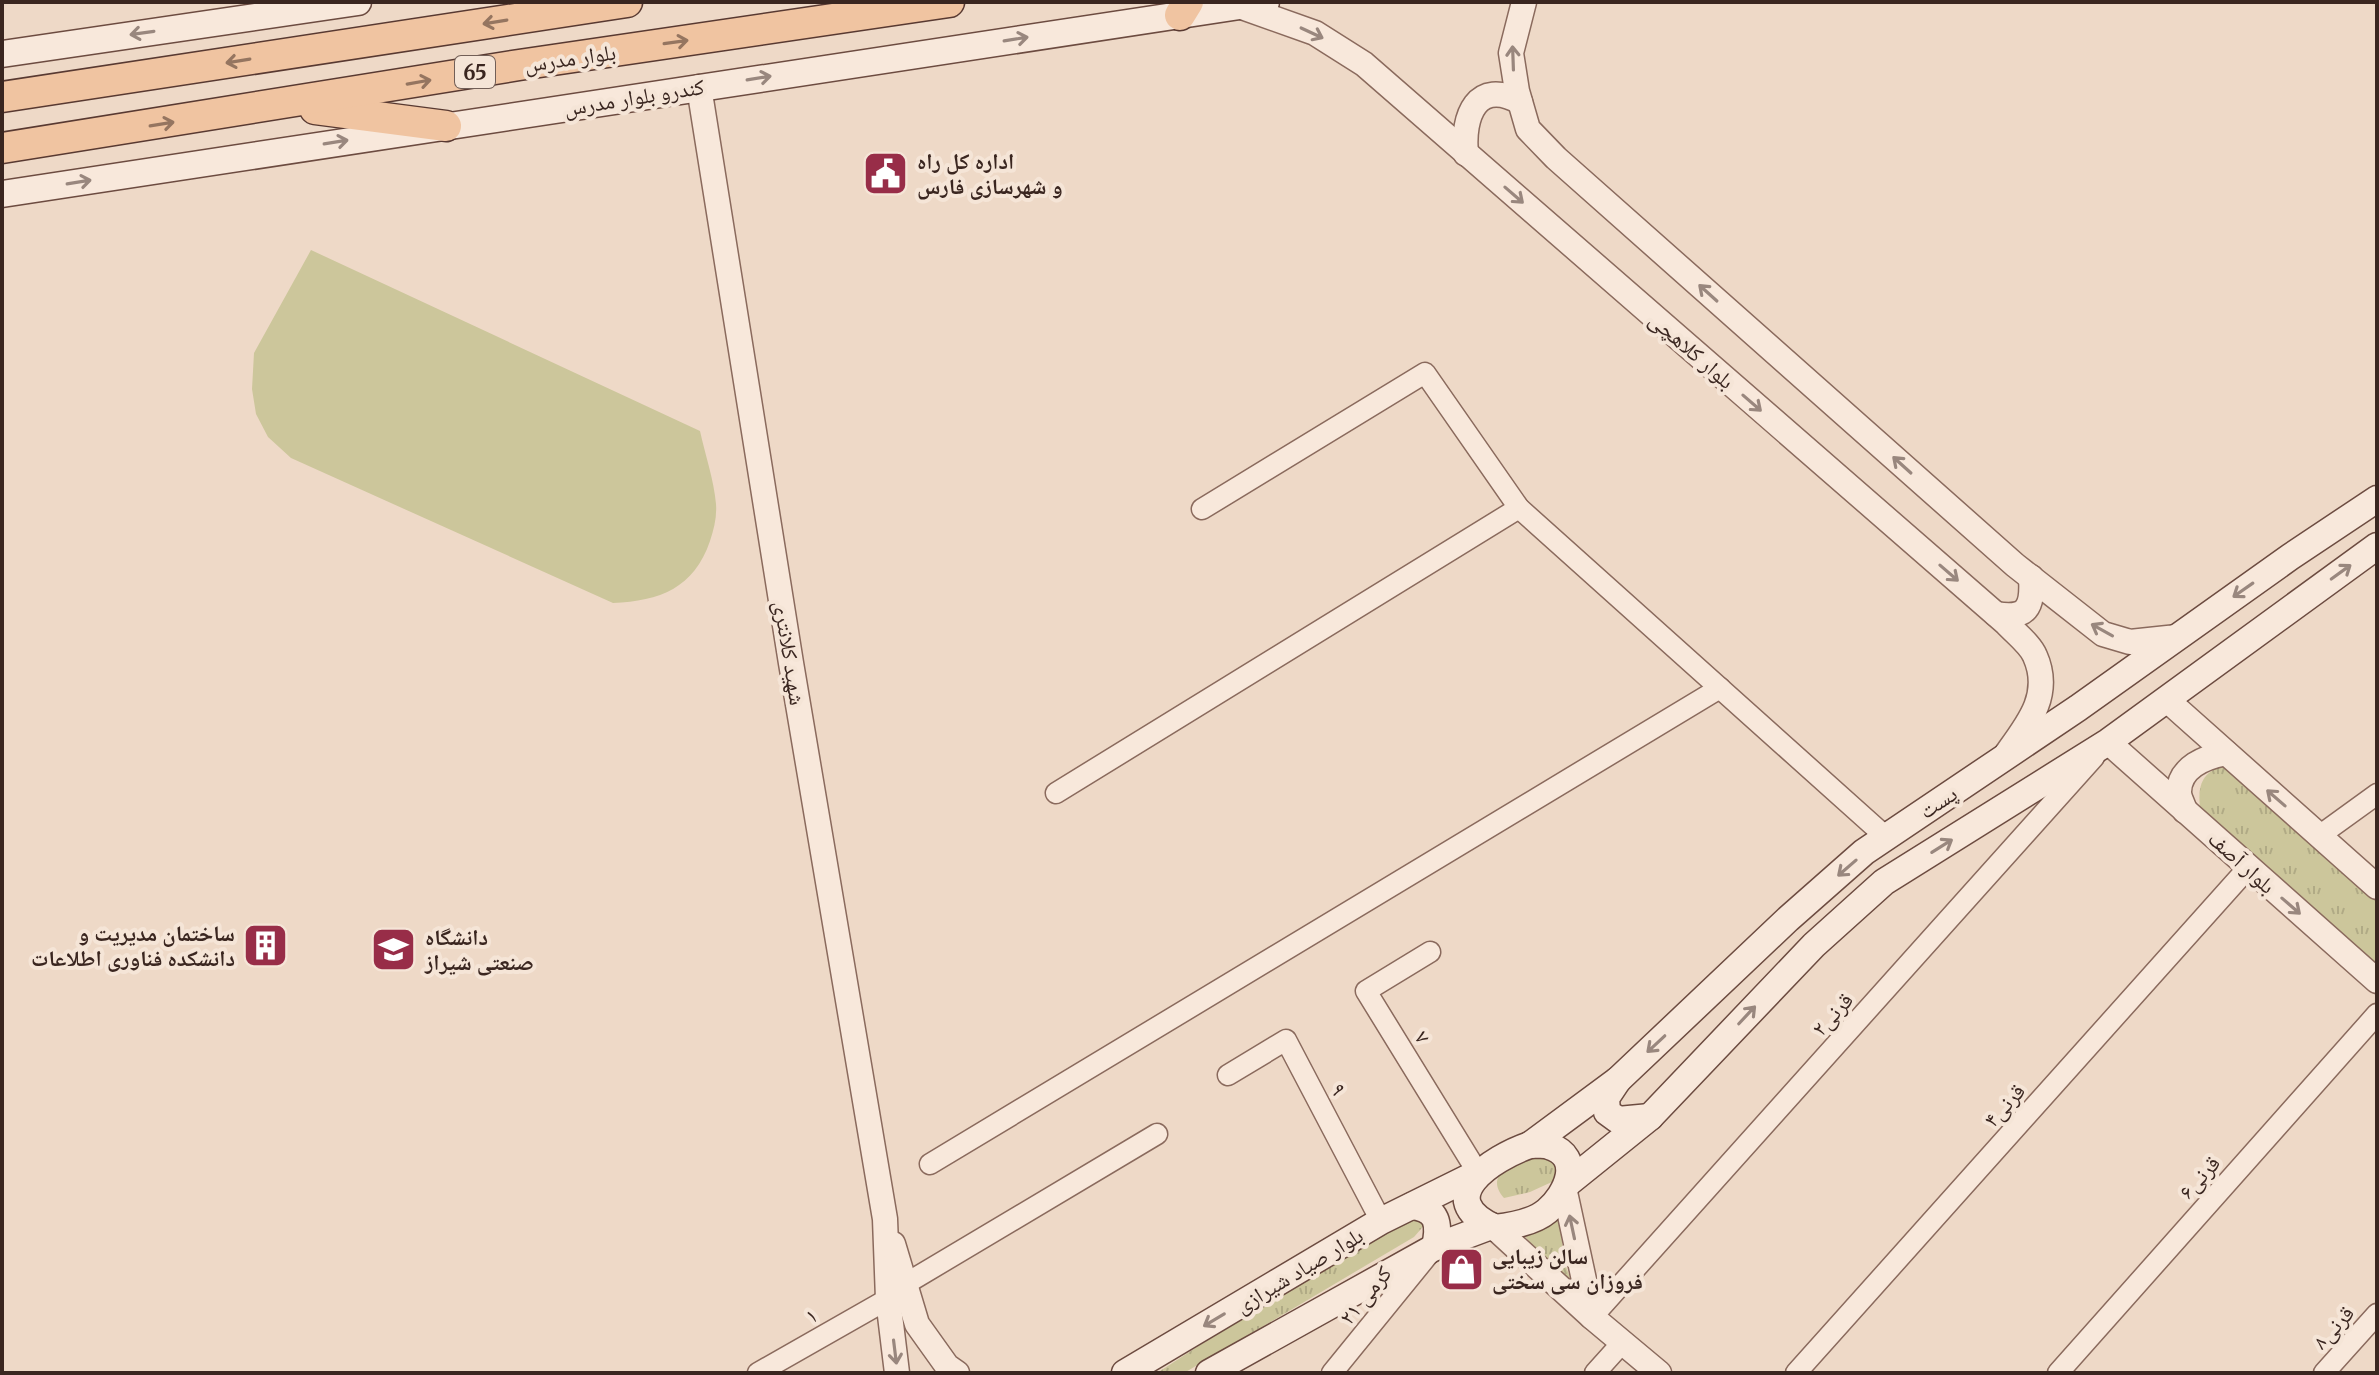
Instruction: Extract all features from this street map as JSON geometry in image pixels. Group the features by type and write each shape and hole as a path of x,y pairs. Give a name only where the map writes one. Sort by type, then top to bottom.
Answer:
{"main road":[{"path":"2,54 246,10 358,2"},
{"name":"65","path":"2,97 627,2"},
{"name":"بلوار مدرس","path":"2,148 519,65 949,2"},
{"name":"کندرو بلوار مدرس","path":"2,194 699,87 1184,8 1266,2"},
{"path":"281,105 446,126"},
{"name":"پست","path":"1530,1145 1618,1080 1788,919 1864,852 2377,499"},
{"name":"پست","path":"1566,1187 1650,1117 1814,945 1884,882 2108,742 2377,546"},
{"path":"2290,557 2314,592"},
{"path":"1618,1080 1606,1098 1607,1112 1618,1120 1650,1117"},
{"path":"1530,1145 1550,1146 1565,1157 1570,1173 1566,1187 1546,1212 1529,1220 1493,1227 1479,1220 1468,1207 1468,1189 1478,1173 1513,1151 1530,1145"},
{"name":"بلوار صیاد شیرازی","path":"1125,1373 1381,1221 1478,1173"},
{"path":"1412,1206 1425,1207 1435,1218 1438,1231 1435,1247"},
{"name":"بلوار صیاد شیرازی","path":"1209,1373 1435,1247 1493,1227"}],"street":[{"path":"1524,2 1511,53 1520,102 1528,129 1556,158 2031,577 2103,634 2130,642 2177,637"},
{"name":"بلوار کلاهچی","path":"1239,6 1315,33 1364,64 1996,614 2035,654 2042,688 2030,722 2004,758"},
{"name":"شهید کلانتری","path":"699,87 789,647 898,1291"},
{"path":"1466,154 1464,136 1468,118 1477,102 1491,93 1506,94 1520,102"},
{"path":"1202,509 1425,373 1519,508 1886,837"},
{"path":"1056,793 1519,508"},
{"path":"1996,614 2014,617 2025,612 2031,600 2031,577"},
{"path":"930,1164 1720,688"},
{"path":"2167,700 2377,887"},
{"name":"بلوار آصف","path":"2108,742 2377,981"},
{"name":"قرنی۲","path":"1592,1317 2108,742"},
{"path":"2185,811 2179,792 2186,772 2205,757 2226,753"},
{"path":"2319,836 2377,794"},
{"name":"قرنی۴","path":"1796,1373 2248,868"},
{"name":"۷","path":"1430,952 1366,991 1478,1173"},
{"name":"قرنی۶","path":"2058,1373 2377,1014"},
{"name":"۹","path":"1228,1075 1286,1040 1381,1221"},
{"name":"۱","path":"758,1373 1157,1134"},
{"path":"1566,1187 1592,1317"},
{"path":"1493,1227 1659,1373"},
{"name":"کرمی ۲۱","path":"1332,1373 1435,1247"},
{"path":"897,1373 898,1291"},
{"path":"898,1291 947,1366 957,1373"},
{"name":"قرنی۸","path":"2324,1373 2377,1314"},
{"path":"1595,1373 1622,1343"}],"green space":[{"path":"311,250 700,431 716,514 710,541 695,570 685,581 660,595 613,603 291,458 268,437 256,414 252,389 254,353"},
{"path":"2220,767 2229,768 2377,898 2377,965 2200,808 2199,795 2204,778"},
{"path":"1543,1149 1559,1165 1554,1181 1530,1192 1504,1198 1498,1189 1497,1180 1501,1173 1516,1161"},
{"path":"1421,1212 1428,1221 1414,1237 1184,1373 1157,1373 1280,1293"},
{"path":"1559,1219 1565,1264 1578,1299 1523,1234"}],"place":[{"name":"اداره کل راه و شهرسازی فارس","path":"886,174"},
{"name":"ساختمان مدیریت و دانشکده فناوری اطلاعات","path":"266,946"},
{"name":"دانشگاه صنعتی شیراز","path":"394,950"},
{"name":"سالن زیبایی فروزان سی سختی","path":"1461,1269"}]}
